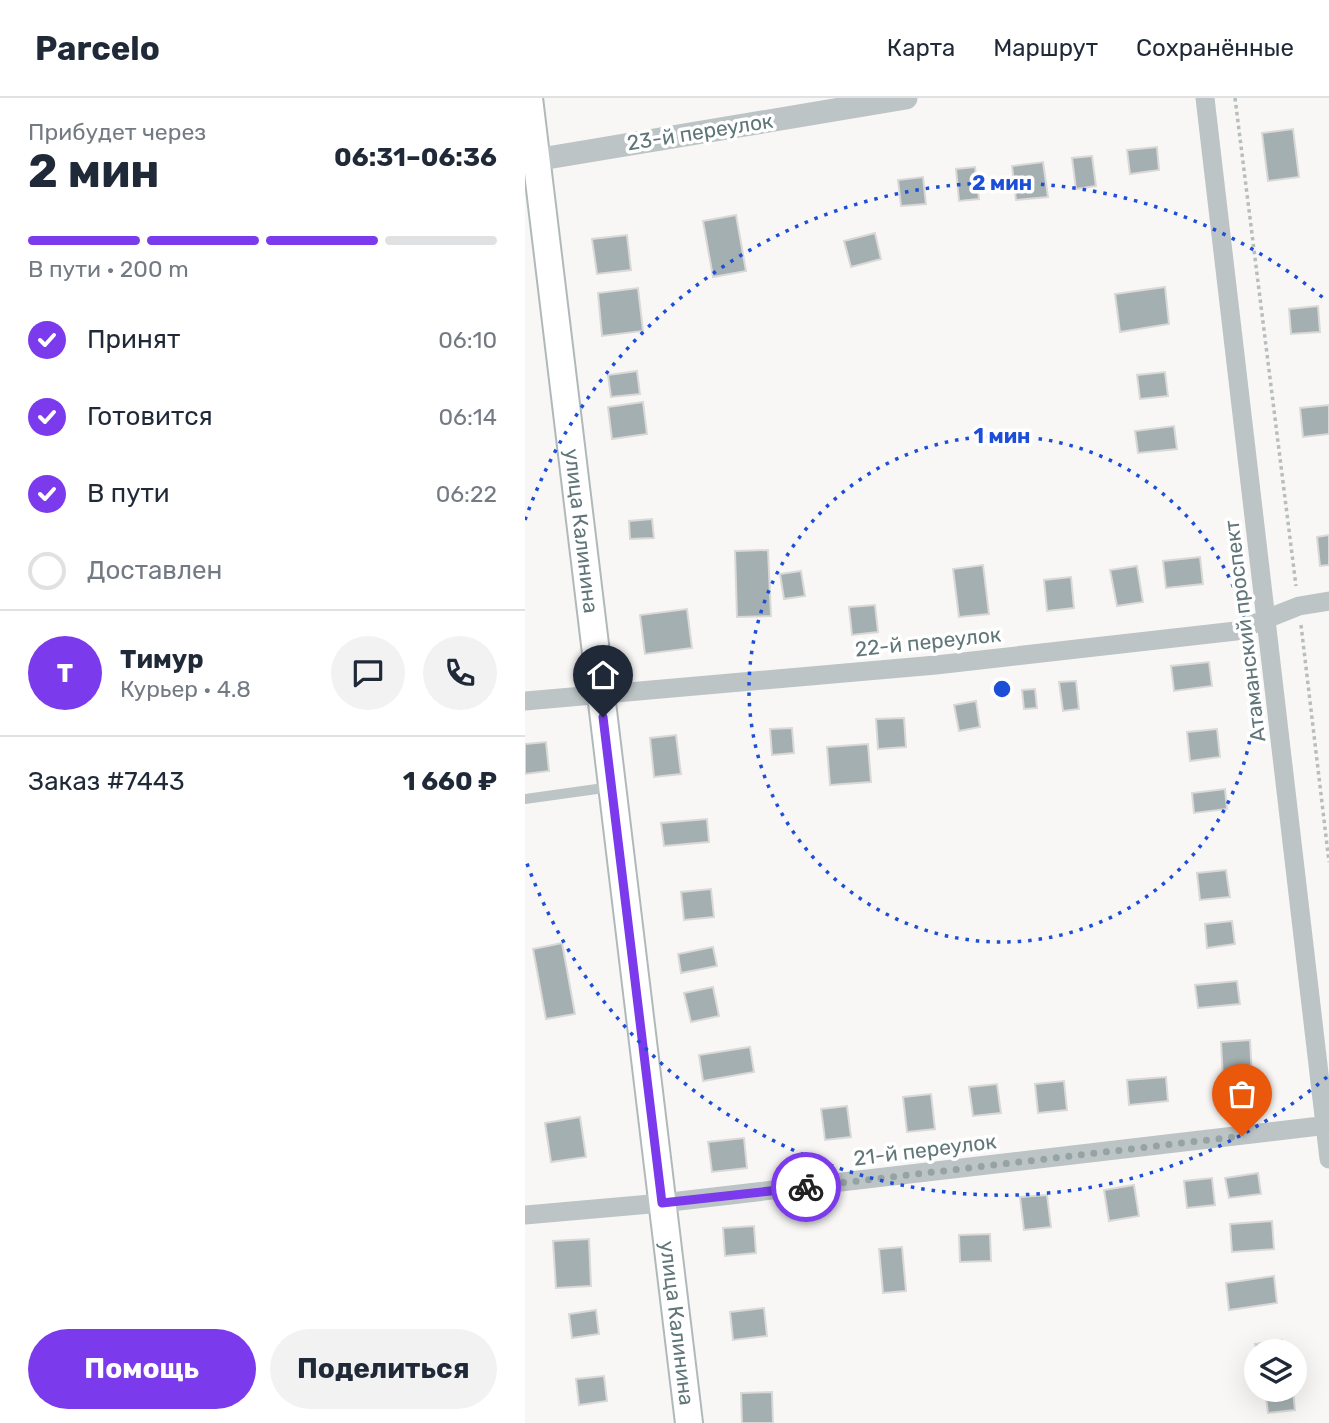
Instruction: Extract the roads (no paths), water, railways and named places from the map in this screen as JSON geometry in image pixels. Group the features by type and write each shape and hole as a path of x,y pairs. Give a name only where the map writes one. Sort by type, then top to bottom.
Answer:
{"main road":[{"name":"улица Калинина","path":"529,98 528,127 535,159 689,1423"}],"street":[{"name":"23-й переулок","path":"535,159 906,98"},
{"name":"Атаманский проспект","path":"1205,98 1329,1159"},
{"name":"22-й переулок","path":"525,701 936,665 1236,631 1299,606 1329,601"},
{"name":"21-й переулок","path":"525,1215 662,1203 1327,1126"}],"lane":[{"path":"525,799 612,787"}]}
